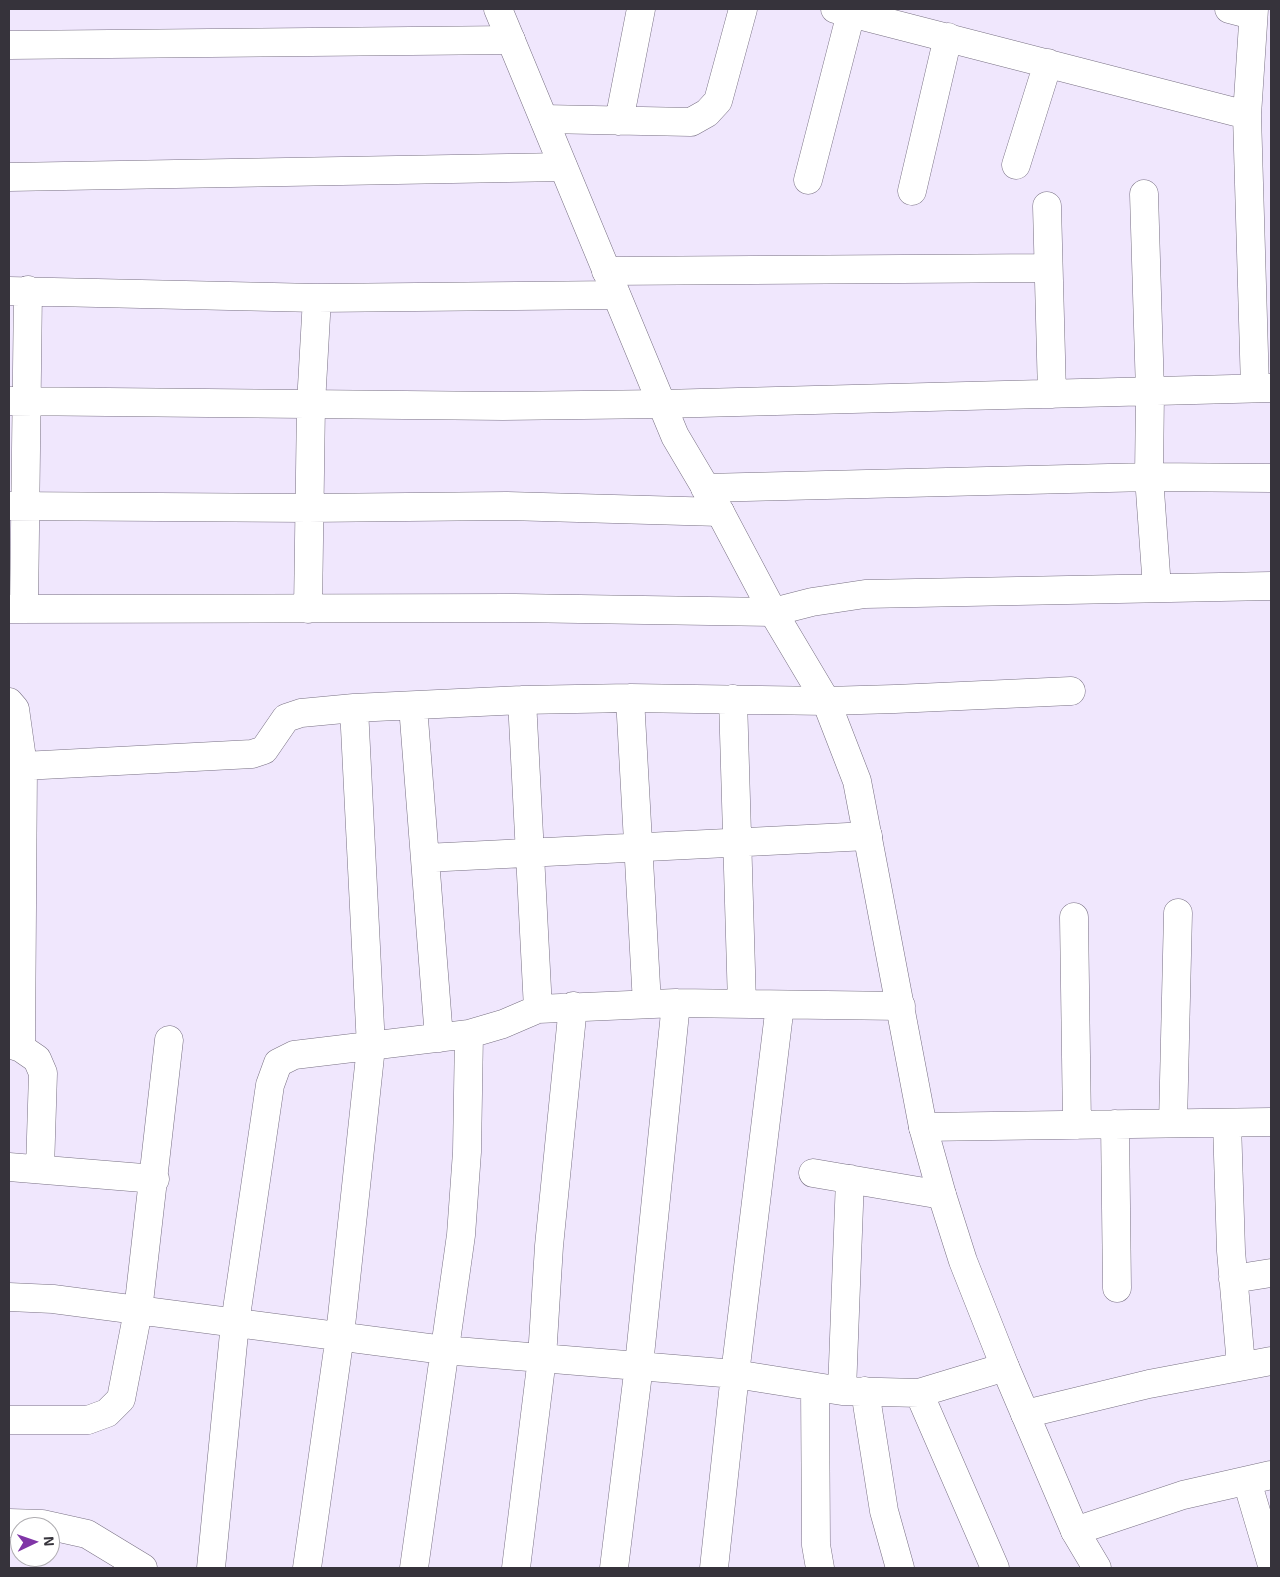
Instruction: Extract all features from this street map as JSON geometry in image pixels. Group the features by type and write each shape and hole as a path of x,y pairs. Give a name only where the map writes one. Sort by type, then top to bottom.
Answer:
{"street":[{"path":"498,9 674,436 720,512 772,612 826,701 857,781 901,1006 922,1127 942,1196 963,1261 1004,1367 1075,1531 1097,1568"},
{"path":"620,120 641,9"},
{"path":"544,119 691,122 707,113 718,101 743,9"},
{"path":"808,180 843,11 1247,115"},
{"path":"17,401 311,404 662,404 1263,388 1247,115 1245,11"},
{"path":"912,191 948,37"},
{"path":"9,44 510,40"},
{"path":"1016,165 1048,63"},
{"path":"9,177 563,167"},
{"path":"1144,194 1150,392 1148,477 1157,588"},
{"path":"1047,206 1052,394"},
{"path":"1048,268 611,283 317,298 18,290 16,609 514,608 772,612 812,602 864,594 1271,586"},
{"path":"308,609 311,404 317,298"},
{"path":"705,488 1148,477 1271,478"},
{"path":"17,506 308,508 507,506 720,512"},
{"path":"23,766 252,754 264,750 286,718 301,713 354,708 522,700 630,698 826,701 1070,691"},
{"path":"630,698 636,848 647,1004"},
{"path":"733,699 742,1004"},
{"path":"522,700 538,1009"},
{"path":"9,702 15,709 23,766 16,806 15,1046 37,1059 43,1074 40,1169"},
{"path":"413,706 439,1038"},
{"path":"307,1568 340,1335 371,1047 354,708"},
{"path":"425,858 868,836"},
{"path":"1174,1123 1178,913"},
{"path":"1074,917 1077,1125"},
{"path":"211,1568 235,1323 270,1085 278,1062 294,1055 469,1034 503,1024 538,1009 676,1003 901,1006"},
{"path":"614,1568 639,1365 676,1003"},
{"path":"714,1568 735,1374 780,1005"},
{"path":"516,1568 542,1358 549,1246 573,1006"},
{"path":"414,1568 462,1217 467,1152 469,1034"},
{"path":"9,1420 88,1420 107,1413 121,1399 138,1311 170,1040"},
{"path":"922,1127 1271,1122"},
{"path":"1227,1123 1233,1279 1241,1365"},
{"path":"1115,1124 1117,1288"},
{"path":"9,1167 155,1179"},
{"path":"813,1174 942,1196"},
{"path":"850,1179 854,1391 900,1568"},
{"path":"1233,1279 1271,1273"},
{"path":"9,1297 53,1300 340,1335 444,1350 735,1374 815,1387 854,1391 919,1393 1004,1367"},
{"path":"1025,1414 1149,1384 1241,1365 1271,1361"},
{"path":"815,1387 816,1536 820,1568"},
{"path":"919,1393 995,1568"},
{"path":"1075,1531 1183,1495 1259,1478 1271,1562"},
{"path":"9,1523 42,1524 87,1534 144,1568"}]}
